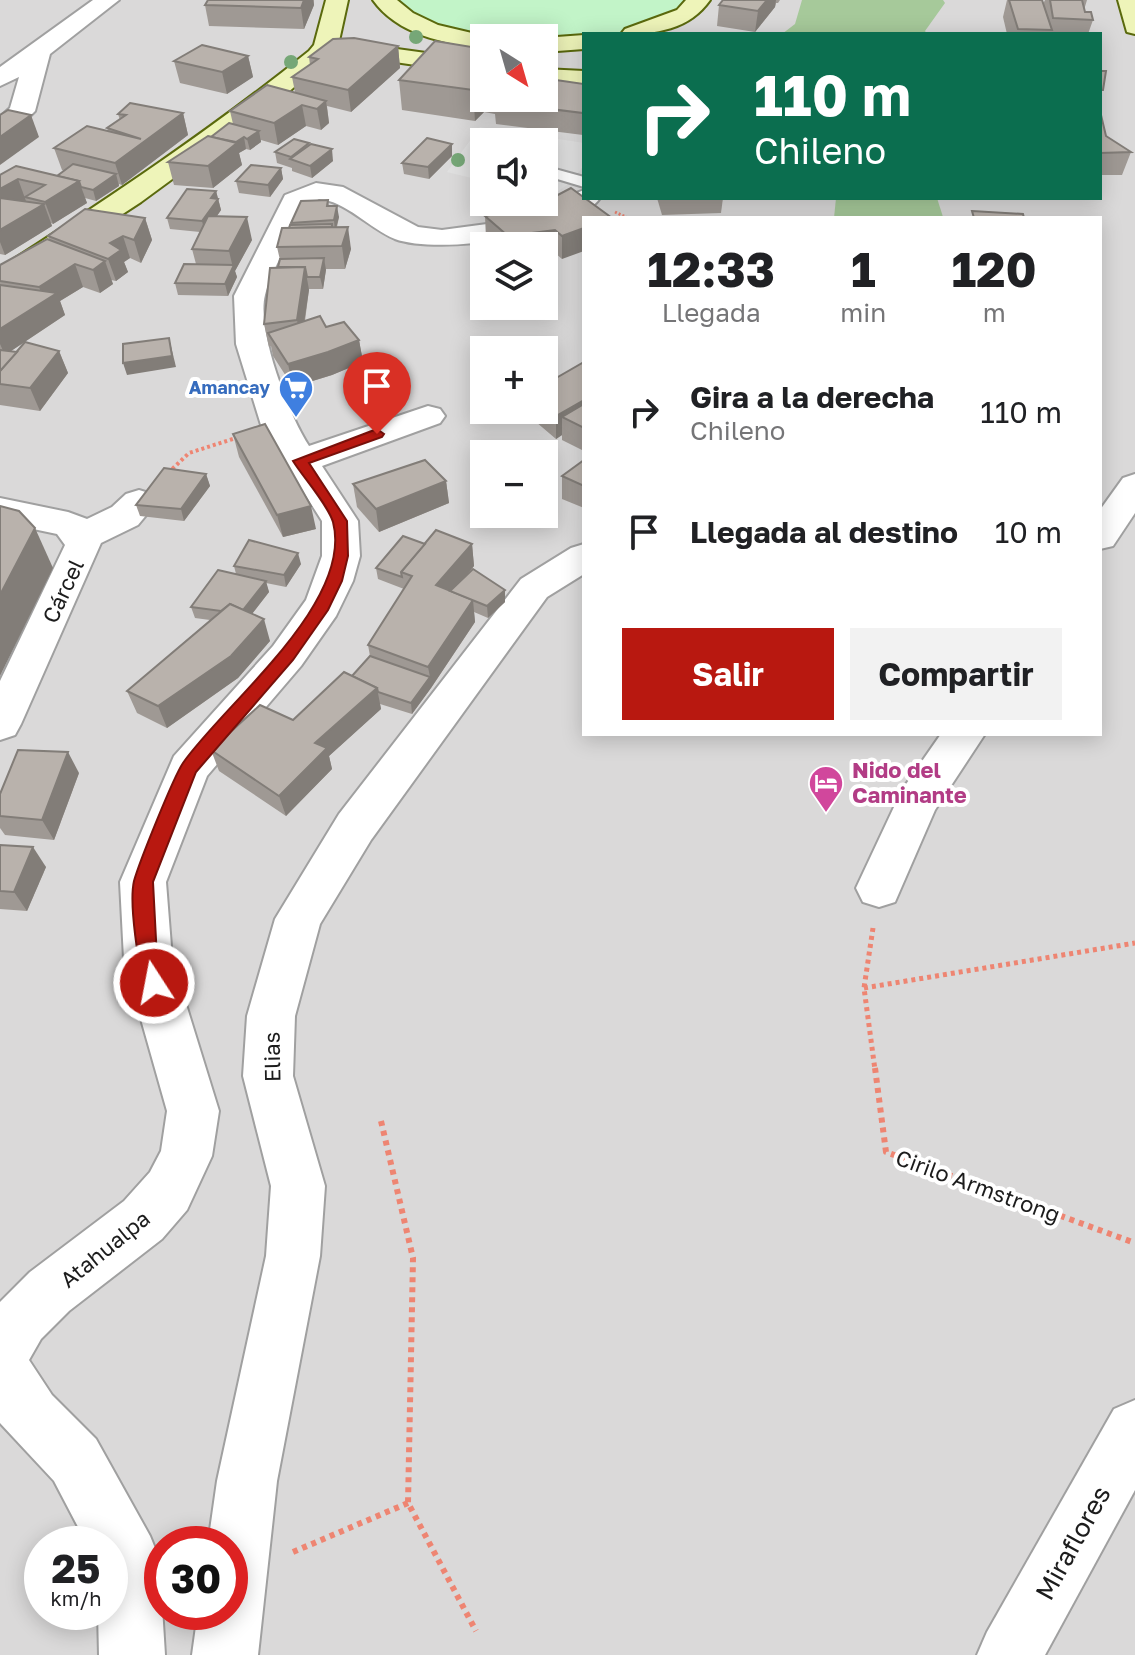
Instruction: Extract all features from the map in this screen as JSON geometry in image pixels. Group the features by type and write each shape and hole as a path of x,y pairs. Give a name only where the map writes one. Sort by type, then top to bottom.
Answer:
{"main road":[{"path":"0,281 131,196 268,97 326,46 337,0"},
{"path":"384,0 404,18 418,25 440,34 470,39"},
{"path":"1129,0 1135,27"},
{"path":"640,32 685,15 696,4"},
{"path":"686,32 696,4"},
{"path":"558,44 582,42"},
{"path":"326,46 470,66"}],"street":[{"path":"0,79 108,0"},
{"path":"0,131 22,111 39,50"},
{"name":"Atahualpa","path":"132,1655 128,1558 75,1460 31,1416 6,1382 0,1356 9,1333 37,1304 139,1225 159,1205 175,1184 187,1159 193,1134 193,1111 148,959 143,882 189,768 287,656 322,606 341,556 340,521 289,443 252,344 249,296 295,201 306,194 323,191 339,196 401,232 436,237 483,233 522,225 560,213 583,200"},
{"path":"289,443 428,416"},
{"path":"1102,534 1135,486"},
{"path":"82,537 125,516 139,502"},
{"name":"Cárcel","path":"0,510 68,524 82,537 81,553 0,724"},
{"name":"Elias","path":"225,1655 247,1481 293,1256 298,1186 268,1076 271,1016 298,919 355,827 534,588 582,558"},
{"path":"879,888 917,802 963,736"},
{"name":"Miraflores","path":"1010,1655 1135,1430"}],"lane":[{"path":"558,174 582,181"}],"path":[{"path":"189,453 289,443"},
{"name":"Cirilo Armstrong","path":"879,888 864,988 886,1152 1135,1243"},
{"path":"864,988 1135,943"},
{"path":"381,1121 413,1258 408,1503 476,1631"},
{"path":"286,1554 408,1503"}],"shaded area":[{"path":"0,0 1135,0 1135,1655 0,1655"},
{"path":"558,139 582,143 582,168 571,182 558,191"},
{"path":"470,141 470,178 447,172"}],"green space":[{"path":"393,0 688,0 667,20 654,26 627,32 582,32 582,40 558,39 558,24 470,24 470,35 426,25"},
{"path":"802,0 943,0 945,3 926,32 785,32 795,24"},
{"path":"836,200 938,200 943,216 834,216"}],"building":[{"path":"208,0 304,0 301,8 205,5"},
{"path":"723,0 767,0 758,11 719,5"},
{"path":"1009,0 1042,0 1052,30 1018,29"},
{"path":"1050,0 1082,0 1085,12 1091,12 1093,20 1053,18"},
{"path":"354,38 398,46 348,90 292,77 318,59 309,57 333,39"},
{"path":"435,41 470,47 470,90 399,80"},
{"path":"202,45 248,56 222,72 174,61"},
{"path":"1102,71 1106,71 1103,90"},
{"path":"558,80 582,84 582,113 558,110"},
{"path":"267,85 326,101 317,109 302,105 274,123 230,111"},
{"path":"130,103 183,113 115,163 54,148 87,126 141,139 107,128 126,115 118,114"},
{"path":"8,110 31,115 0,137 0,115"},
{"path":"1102,119 1106,136 1131,152 1102,153"},
{"path":"229,123 259,131 236,142 211,137"},
{"path":"208,136 237,143 208,166 168,162"},
{"path":"427,138 452,144 428,167 402,163"},
{"path":"294,139 309,143 291,157 275,152"},
{"path":"311,144 332,149 310,166 290,159"},
{"path":"73,164 116,174 93,190 81,187 79,181 57,176"},
{"path":"251,165 281,168 268,185 236,181"},
{"path":"16,166 79,181 45,202 25,197 45,185 18,179 0,189 0,175"},
{"path":"571,188 582,196 582,200 587,200 609,216 582,216 582,229 562,236 555,230 503,232 485,216 558,216 558,195"},
{"path":"187,189 216,191 211,198 218,199 202,221 167,218"},
{"path":"0,198 44,204 0,230"},
{"path":"328,200 327,206 337,206 334,220 291,223 301,201"},
{"path":"85,209 145,218 134,240 123,236 110,243 121,250 108,259 48,236"},
{"path":"972,211 1024,216 973,216"},
{"path":"208,216 247,217 229,251 192,249"},
{"path":"332,224 332,227 289,228 290,225"},
{"path":"348,227 342,246 277,247 282,228"},
{"path":"47,239 105,261 93,270 75,264 39,287 0,281 0,265"},
{"path":"324,258 320,277 307,277 305,267 278,267 280,259"},
{"path":"184,264 234,265 225,284 175,283"},
{"path":"305,267 297,320 264,324 270,268"},
{"path":"0,285 57,293 0,329"},
{"path":"320,316 326,327 344,322 359,340 288,364 268,333"},
{"path":"169,338 172,356 123,363 123,344"},
{"path":"25,342 59,351 30,388 0,384 0,371"},
{"path":"0,350 17,352 0,371"},
{"path":"582,363 582,401 558,415 558,377"},
{"path":"582,405 582,427 562,417"},
{"path":"265,424 311,506 277,515 233,434"},
{"path":"425,460 446,481 376,509 353,484"},
{"path":"582,461 582,485 562,476"},
{"path":"164,468 206,474 181,509 136,505"},
{"path":"0,506 19,511 35,528 0,595"},
{"path":"436,530 472,544 436,585 473,600 428,667 368,645 412,576 401,572"},
{"path":"403,536 425,544 401,572 402,577 376,568"},
{"path":"249,540 298,553 284,575 234,566"},
{"path":"473,569 505,590 487,606 450,591"},
{"path":"218,570 266,581 243,610 230,604 221,611 191,607"},
{"path":"230,604 264,619 231,656 158,706 127,691"},
{"path":"370,656 430,677 411,703 378,692 377,688 352,676"},
{"path":"344,672 377,688 315,743 327,748 279,796 211,750 260,705 293,720"},
{"path":"18,750 68,752 42,820 0,816 0,794"},
{"path":"0,845 33,847 14,892 0,891"}],"place":[{"name":"Amancay","path":"296,419"},
{"name":"Nido del Caminante","path":"826,814"}],"route":[{"path":"154,983 148,959 143,882 189,768 287,656 322,606 341,556 340,521 300,461 377,434"}]}
